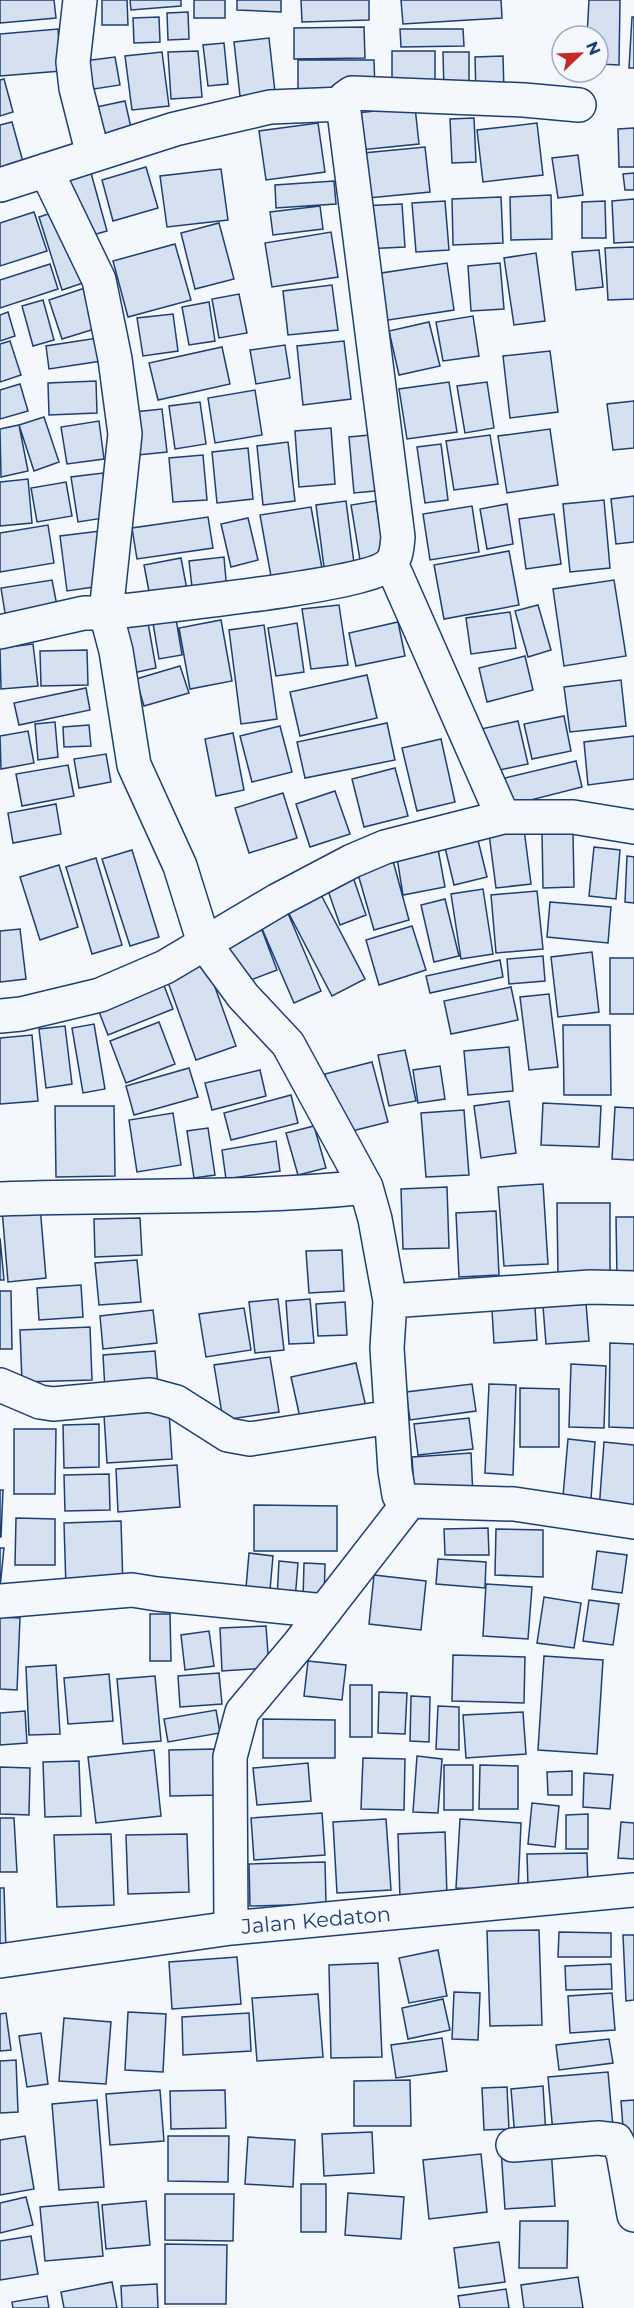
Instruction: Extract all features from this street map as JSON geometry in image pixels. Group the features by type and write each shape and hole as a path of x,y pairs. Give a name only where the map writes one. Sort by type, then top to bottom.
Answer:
{"street":[{"path":"80,0 73,62 76,88 93,155"},
{"path":"0,629 84,613 105,613 287,591 378,572 391,563 396,553 398,537 343,104 345,98 352,93 524,100 579,105"},
{"path":"0,185 174,129 270,107 343,104"},
{"path":"46,170 99,280 115,359 125,434 105,613 117,651 134,765 180,866 204,943 243,996 288,1044 366,1187 375,1219 390,1301 387,1348 395,1471 399,1495 410,1501 514,1504 634,1522"},
{"path":"391,563 503,817"},
{"path":"0,1016 21,1014 100,995 165,967 299,889 352,861 385,847 503,817 573,817 634,827"},
{"path":"0,1199 111,1195 272,1195 366,1187"},
{"path":"390,1301 590,1287 634,1288"},
{"path":"0,1385 40,1402 53,1404 150,1395 176,1402 228,1435 250,1439 391,1417"},
{"path":"231,1928 230,1757 242,1712 326,1611 410,1501"},
{"path":"0,1601 132,1590 326,1611"},
{"name":"Jalan Kedaton","path":"0,1961 231,1928 634,1890"},
{"path":"513,2145 598,2138 616,2140 623,2153 634,2215"}],"building":[{"path":"0,0 54,0 56,18 0,23"},
{"path":"102,0 127,0 128,25 102,25"},
{"path":"130,0 181,0 181,6 131,10"},
{"path":"194,0 225,0 225,18 194,18"},
{"path":"237,0 281,0 281,12 237,10"},
{"path":"301,0 369,0 369,20 302,22"},
{"path":"401,0 501,0 502,18 403,24"},
{"path":"589,0 620,0 619,65 610,65 610,24 588,24"},
{"path":"188,12 189,39 168,40 167,13"},
{"path":"159,17 160,42 134,43 133,18"},
{"path":"632,17 634,17 634,68 629,68"},
{"path":"364,27 365,58 294,59 294,28"},
{"path":"58,29 61,71 0,76 0,34"},
{"path":"400,29 463,29 464,46 401,47"},
{"path":"269,38 275,92 240,96 234,42"},
{"path":"224,43 228,84 208,86 203,45"},
{"path":"198,51 202,97 171,99 168,52"},
{"path":"392,51 435,51 435,89 392,89"},
{"path":"162,52 169,106 132,110 125,56"},
{"path":"443,52 469,52 469,93 444,93"},
{"path":"503,56 504,94 476,95 475,57"},
{"path":"115,57 120,85 81,91 76,62"},
{"path":"298,60 374,60 375,91 298,91"},
{"path":"4,79 13,112 0,116 0,80"},
{"path":"125,101 132,132 94,141 87,109"},
{"path":"415,107 419,144 350,151 346,114"},
{"path":"474,118 476,162 452,163 450,119"},
{"path":"12,122 23,162 0,168 0,125"},
{"path":"318,123 325,172 266,180 259,131"},
{"path":"537,123 543,175 483,182 477,130"},
{"path":"634,128 634,167 619,167 618,129"},
{"path":"425,147 430,192 358,199 353,154"},
{"path":"578,155 583,195 558,198 552,158"},
{"path":"146,167 158,208 113,221 102,180"},
{"path":"221,169 228,220 167,227 160,176"},
{"path":"91,173 107,231 82,238 66,180"},
{"path":"634,173 634,190 625,190 623,174"},
{"path":"334,181 336,204 276,208 275,185"},
{"path":"551,195 552,239 511,240 510,197"},
{"path":"501,197 503,243 453,245 452,199"},
{"path":"634,199 634,242 614,243 612,201"},
{"path":"445,201 449,250 416,252 412,203"},
{"path":"605,201 606,238 582,238 582,202"},
{"path":"402,204 405,247 364,249 360,206"},
{"path":"320,206 323,229 273,235 270,212"},
{"path":"64,209 86,282 62,290 39,217"},
{"path":"34,212 47,251 0,266 0,223"},
{"path":"219,223 234,279 195,289 181,233"},
{"path":"331,232 338,277 272,287 265,243"},
{"path":"175,244 191,300 128,317 113,261"},
{"path":"634,247 634,299 608,300 605,248"},
{"path":"599,250 603,287 576,290 572,252"},
{"path":"536,253 545,321 514,325 504,258"},
{"path":"447,263 454,310 382,321 375,274"},
{"path":"500,263 504,309 471,311 468,266"},
{"path":"50,264 58,289 0,308 0,280"},
{"path":"332,285 338,330 288,335 283,291"},
{"path":"88,287 101,327 62,339 49,300"},
{"path":"239,294 247,333 219,338 212,299"},
{"path":"43,300 54,340 33,346 22,306"},
{"path":"209,302 215,341 189,345 182,307"},
{"path":"8,312 15,336 0,341 0,315"},
{"path":"173,314 178,351 143,356 137,318"},
{"path":"473,316 479,356 443,361 436,322"},
{"path":"429,322 440,366 399,375 389,331"},
{"path":"104,337 108,360 49,369 46,346"},
{"path":"10,341 21,375 0,382 0,344"},
{"path":"344,341 351,399 303,405 297,346"},
{"path":"285,345 290,378 256,384 250,350"},
{"path":"222,347 230,384 158,400 149,363"},
{"path":"550,351 558,412 510,418 503,356"},
{"path":"96,381 97,413 49,415 48,383"},
{"path":"449,382 457,432 407,439 399,389"},
{"path":"487,382 494,428 465,433 457,386"},
{"path":"20,384 28,411 0,419 0,390"},
{"path":"255,390 262,435 215,443 208,398"},
{"path":"634,401 634,448 613,450 607,404"},
{"path":"200,402 206,444 175,449 169,406"},
{"path":"162,409 167,452 138,455 134,412"},
{"path":"44,417 59,462 34,471 19,425"},
{"path":"99,421 104,459 67,464 61,427"},
{"path":"19,425 28,471 1,477 0,429"},
{"path":"331,428 335,484 299,487 295,431"},
{"path":"550,429 558,485 507,493 498,436"},
{"path":"380,434 386,490 354,493 349,437"},
{"path":"490,435 498,484 454,490 446,441"},
{"path":"288,442 295,501 263,505 257,446"},
{"path":"441,444 448,500 425,503 417,447"},
{"path":"248,448 253,499 217,503 212,452"},
{"path":"203,455 207,500 173,502 169,458"},
{"path":"103,473 110,517 78,522 71,477"},
{"path":"28,479 32,523 0,526 0,482"},
{"path":"66,482 72,516 37,522 31,488"},
{"path":"634,496 634,542 616,544 611,499"},
{"path":"604,500 610,568 570,572 563,504"},
{"path":"346,501 355,571 325,575 316,505"},
{"path":"376,501 384,556 360,560 351,505"},
{"path":"507,504 513,544 487,549 480,509"},
{"path":"472,506 479,552 430,560 423,514"},
{"path":"311,507 323,574 272,582 260,515"},
{"path":"554,514 561,564 526,569 519,519"},
{"path":"208,517 213,548 137,559 132,528"},
{"path":"248,518 258,560 231,567 221,524"},
{"path":"48,525 54,563 0,572 0,533"},
{"path":"100,531 107,585 67,591 60,536"},
{"path":"509,551 519,605 444,619 434,565"},
{"path":"224,557 227,592 193,596 189,561"},
{"path":"181,558 188,595 151,602 144,565"},
{"path":"52,580 58,611 6,619 1,588"},
{"path":"614,580 626,656 564,666 553,589"},
{"path":"339,605 348,665 311,669 302,609"},
{"path":"538,605 551,650 528,657 515,611"},
{"path":"510,612 516,648 471,654 466,618"},
{"path":"176,619 182,655 159,659 153,623"},
{"path":"221,620 232,681 190,689 179,628"},
{"path":"398,622 405,656 356,666 349,633"},
{"path":"148,623 156,668 128,674 119,629"},
{"path":"297,623 304,672 276,676 268,628"},
{"path":"264,625 277,719 241,724 229,630"},
{"path":"33,644 38,686 1,689 0,648"},
{"path":"87,650 88,685 41,686 40,651"},
{"path":"525,656 533,690 487,702 479,668"},
{"path":"180,666 189,693 144,706 136,679"},
{"path":"367,675 377,718 300,736 290,692"},
{"path":"621,680 626,726 570,732 564,687"},
{"path":"86,688 90,710 19,725 14,703"},
{"path":"564,716 571,751 532,759 524,724"},
{"path":"518,721 528,764 490,772 481,729"},
{"path":"55,722 58,757 38,760 35,724"},
{"path":"387,723 395,760 305,778 297,742"},
{"path":"89,725 91,746 64,747 63,727"},
{"path":"280,726 292,772 252,782 240,736"},
{"path":"28,731 34,763 1,769 0,736"},
{"path":"233,733 244,790 216,796 205,739"},
{"path":"634,736 634,779 588,785 584,742"},
{"path":"441,739 455,802 417,811 402,748"},
{"path":"106,754 111,782 79,788 74,759"},
{"path":"576,761 582,787 507,806 501,779"},
{"path":"68,765 74,796 22,806 16,774"},
{"path":"395,768 408,816 364,827 352,779"},
{"path":"335,791 350,834 310,847 296,804"},
{"path":"283,793 297,838 249,853 235,808"},
{"path":"56,804 61,834 13,843 8,813"},
{"path":"475,828 487,877 454,885 442,835"},
{"path":"524,829 531,884 496,888 489,834"},
{"path":"542,832 573,832 574,887 543,888"},
{"path":"436,838 445,887 403,895 395,845"},
{"path":"594,847 620,850 616,899 589,896"},
{"path":"132,850 159,937 130,946 102,859"},
{"path":"627,856 634,857 634,903 625,902"},
{"path":"392,857 409,920 374,930 356,867"},
{"path":"96,858 122,945 92,954 66,867"},
{"path":"59,865 78,927 40,940 20,877"},
{"path":"352,874 366,915 340,925 325,882"},
{"path":"318,889 365,979 332,996 285,906"},
{"path":"483,889 493,954 461,959 451,894"},
{"path":"537,891 543,949 496,953 491,895"},
{"path":"445,899 459,956 434,962 421,905"},
{"path":"550,902 611,907 608,943 547,937"},
{"path":"287,911 321,991 294,1003 260,924"},
{"path":"412,926 426,970 379,985 366,940"},
{"path":"20,929 26,979 0,982 0,931"},
{"path":"262,930 277,970 240,984 225,944"},
{"path":"592,952 599,1012 558,1017 551,957"},
{"path":"543,956 545,981 509,984 507,959"},
{"path":"610,958 634,958 634,1014 610,1014"},
{"path":"205,959 236,1046 196,1060 165,974"},
{"path":"500,960 503,977 430,993 426,976"},
{"path":"163,983 173,1009 108,1035 98,1009"},
{"path":"511,987 518,1020 451,1034 444,1001"},
{"path":"549,994 558,1067 529,1070 520,997"},
{"path":"159,1022 175,1064 126,1083 110,1041"},
{"path":"94,1024 105,1089 83,1093 72,1028"},
{"path":"563,1025 610,1025 611,1095 564,1095"},
{"path":"65,1026 72,1084 46,1088 39,1029"},
{"path":"32,1035 38,1101 0,1104 0,1038"},
{"path":"509,1047 513,1091 468,1095 464,1051"},
{"path":"405,1050 416,1101 389,1106 378,1055"},
{"path":"372,1062 388,1122 340,1134 325,1074"},
{"path":"440,1066 445,1099 418,1103 413,1070"},
{"path":"189,1068 198,1097 134,1115 126,1086"},
{"path":"260,1070 266,1096 212,1110 205,1083"},
{"path":"291,1095 298,1123 231,1140 224,1113"},
{"path":"509,1101 516,1153 481,1158 474,1106"},
{"path":"543,1103 601,1106 599,1147 541,1145"},
{"path":"55,1106 114,1106 115,1176 56,1177"},
{"path":"615,1107 634,1108 634,1160 612,1159"},
{"path":"464,1110 469,1175 426,1177 421,1113"},
{"path":"173,1113 181,1165 137,1172 129,1120"},
{"path":"314,1126 326,1168 298,1175 286,1133"},
{"path":"208,1128 215,1175 194,1178 187,1131"},
{"path":"276,1141 280,1171 226,1179 222,1150"},
{"path":"543,1184 548,1264 504,1266 498,1187"},
{"path":"447,1187 449,1248 403,1249 401,1189"},
{"path":"39,1194 46,1278 8,1282 1,1197"},
{"path":"557,1203 610,1203 610,1276 558,1277"},
{"path":"496,1211 499,1275 459,1277 456,1213"},
{"path":"616,1217 634,1217 634,1278 617,1278"},
{"path":"140,1218 142,1255 95,1257 94,1219"},
{"path":"0,1238 4,1280 0,1280"},
{"path":"342,1250 344,1291 309,1293 306,1251"},
{"path":"137,1260 141,1302 99,1305 95,1263"},
{"path":"81,1285 83,1317 39,1320 37,1288"},
{"path":"585,1290 589,1341 546,1344 542,1294"},
{"path":"0,1291 11,1291 12,1349 0,1349"},
{"path":"534,1292 537,1340 494,1343 491,1294"},
{"path":"278,1299 284,1350 255,1353 249,1302"},
{"path":"310,1299 314,1343 289,1344 286,1301"},
{"path":"345,1302 347,1335 318,1336 316,1304"},
{"path":"244,1308 251,1350 206,1357 199,1314"},
{"path":"153,1310 157,1343 103,1349 100,1316"},
{"path":"90,1327 92,1380 22,1382 20,1330"},
{"path":"610,1343 634,1344 634,1428 609,1427"},
{"path":"155,1351 158,1386 105,1390 103,1355"},
{"path":"270,1357 279,1412 223,1420 214,1365"},
{"path":"356,1363 368,1416 303,1431 291,1377"},
{"path":"571,1364 606,1366 604,1428 569,1427"},
{"path":"472,1384 476,1411 410,1420 406,1392"},
{"path":"489,1384 516,1385 513,1475 485,1473"},
{"path":"520,1388 559,1389 559,1447 520,1447"},
{"path":"169,1411 172,1459 107,1463 104,1415"},
{"path":"469,1418 473,1449 418,1455 414,1424"},
{"path":"99,1424 99,1467 64,1468 63,1425"},
{"path":"14,1429 56,1429 55,1494 14,1494"},
{"path":"568,1439 595,1442 591,1499 563,1496"},
{"path":"604,1442 634,1445 634,1513 599,1510"},
{"path":"471,1453 473,1497 415,1501 412,1457"},
{"path":"177,1465 180,1507 118,1512 116,1469"},
{"path":"109,1474 110,1510 65,1511 64,1475"},
{"path":"0,1490 3,1490 1,1537 0,1537"},
{"path":"254,1505 337,1506 337,1551 254,1551"},
{"path":"16,1518 55,1519 55,1565 15,1565"},
{"path":"121,1521 123,1587 66,1588 64,1523"},
{"path":"488,1528 489,1555 445,1555 444,1529"},
{"path":"496,1529 543,1530 543,1577 495,1575"},
{"path":"0,1548 4,1548 0,1588"},
{"path":"597,1551 627,1555 622,1593 592,1589"},
{"path":"249,1553 273,1556 270,1590 246,1588"},
{"path":"438,1559 486,1562 485,1588 436,1584"},
{"path":"279,1561 298,1563 295,1600 277,1599"},
{"path":"304,1563 325,1564 324,1602 303,1600"},
{"path":"374,1575 426,1581 421,1630 369,1624"},
{"path":"486,1584 532,1587 528,1639 483,1636"},
{"path":"544,1597 581,1603 574,1648 537,1643"},
{"path":"589,1600 619,1604 613,1645 583,1641"},
{"path":"150,1614 170,1614 171,1661 150,1661"},
{"path":"0,1617 20,1618 17,1690 0,1689"},
{"path":"266,1626 269,1668 222,1671 220,1628"},
{"path":"209,1631 214,1666 185,1670 181,1635"},
{"path":"453,1655 525,1657 524,1703 452,1701"},
{"path":"544,1656 603,1660 597,1754 538,1750"},
{"path":"308,1661 346,1665 342,1700 304,1696"},
{"path":"56,1665 60,1734 29,1735 26,1667"},
{"path":"219,1673 222,1704 180,1707 178,1676"},
{"path":"109,1674 113,1721 68,1724 64,1678"},
{"path":"155,1676 161,1741 123,1744 117,1679"},
{"path":"350,1685 372,1685 372,1737 350,1737"},
{"path":"379,1692 407,1693 405,1734 378,1733"},
{"path":"411,1696 430,1697 429,1742 410,1741"},
{"path":"438,1706 459,1707 459,1750 436,1749"},
{"path":"216,1710 220,1733 168,1742 164,1719"},
{"path":"25,1711 27,1743 0,1745 0,1713"},
{"path":"523,1712 526,1754 466,1758 463,1715"},
{"path":"263,1719 335,1720 335,1758 263,1758"},
{"path":"216,1749 218,1795 170,1796 169,1750"},
{"path":"154,1750 161,1816 96,1823 88,1757"},
{"path":"417,1756 442,1759 438,1813 413,1812"},
{"path":"363,1758 405,1759 404,1810 361,1809"},
{"path":"79,1761 81,1816 45,1817 43,1762"},
{"path":"308,1763 311,1801 257,1805 253,1768"},
{"path":"444,1765 473,1765 473,1810 444,1810"},
{"path":"480,1765 518,1766 518,1809 479,1809"},
{"path":"0,1767 30,1768 29,1815 0,1814"},
{"path":"572,1771 572,1795 548,1795 547,1772"},
{"path":"584,1773 613,1775 610,1809 583,1807"},
{"path":"532,1803 559,1806 555,1847 528,1844"},
{"path":"322,1813 325,1855 254,1860 251,1818"},
{"path":"588,1814 588,1849 566,1849 566,1815"},
{"path":"0,1818 14,1818 17,1872 0,1872"},
{"path":"386,1819 391,1890 337,1893 333,1822"},
{"path":"460,1819 521,1823 518,1891 456,1888"},
{"path":"621,1822 634,1823 634,1859 618,1858"},
{"path":"445,1832 447,1897 400,1899 398,1834"},
{"path":"111,1834 114,1905 57,1907 54,1835"},
{"path":"187,1834 189,1892 128,1894 126,1835"},
{"path":"587,1853 588,1886 528,1886 527,1854"},
{"path":"325,1862 326,1904 250,1906 249,1864"},
{"path":"0,1888 4,1888 6,1950 0,1950"},
{"path":"539,1930 542,2025 490,2026 487,1931"},
{"path":"559,1932 611,1933 611,1957 558,1957"},
{"path":"623,1935 634,1935 634,2000 626,2001"},
{"path":"438,1950 447,1996 409,2003 399,1958"},
{"path":"237,1957 241,2004 172,2009 169,1962"},
{"path":"378,1963 382,2057 331,2058 329,1965"},
{"path":"611,1964 612,1989 566,1990 565,1966"},
{"path":"454,1992 480,1993 478,2040 452,2039"},
{"path":"612,1993 615,2030 570,2033 568,1996"},
{"path":"318,1994 323,2057 257,2061 252,1998"},
{"path":"443,1999 450,2030 408,2039 402,2008"},
{"path":"128,2012 166,2014 163,2072 125,2070"},
{"path":"6,2013 11,2050 0,2051 0,2014"},
{"path":"249,2013 251,2051 183,2055 182,2017"},
{"path":"64,2018 111,2022 106,2084 59,2081"},
{"path":"41,2033 48,2084 27,2087 19,2036"},
{"path":"442,2038 447,2071 396,2078 391,2045"},
{"path":"609,2039 613,2063 559,2070 556,2045"},
{"path":"16,2060 18,2112 0,2113 0,2061"},
{"path":"608,2072 613,2127 553,2133 548,2077"},
{"path":"410,2080 411,2126 354,2126 354,2081"},
{"path":"543,2086 546,2136 515,2138 511,2089"},
{"path":"507,2087 509,2129 484,2130 482,2088"},
{"path":"160,2090 164,2141 110,2145 106,2094"},
{"path":"225,2090 226,2128 171,2129 170,2091"},
{"path":"97,2100 104,2187 59,2190 52,2104"},
{"path":"634,2100 634,2141 624,2141 621,2101"},
{"path":"372,2132 374,2173 324,2176 322,2134"},
{"path":"25,2136 34,2189 0,2195 0,2140"},
{"path":"168,2136 229,2136 228,2182 168,2181"},
{"path":"248,2137 295,2140 293,2187 245,2184"},
{"path":"551,2148 555,2206 505,2209 501,2149"},
{"path":"481,2154 487,2212 429,2219 423,2160"},
{"path":"301,2184 326,2184 326,2232 301,2232"},
{"path":"348,2193 404,2197 401,2239 345,2235"},
{"path":"165,2194 234,2194 233,2241 165,2240"},
{"path":"26,2197 33,2225 0,2233 0,2203"},
{"path":"146,2201 150,2245 106,2249 102,2205"},
{"path":"98,2202 103,2256 45,2261 40,2207"},
{"path":"520,2221 568,2221 567,2268 519,2268"},
{"path":"31,2236 38,2274 0,2280 0,2241"},
{"path":"499,2242 505,2282 459,2288 454,2248"},
{"path":"165,2244 227,2245 226,2304 165,2304"},
{"path":"578,2277 583,2308 524,2308 521,2285"},
{"path":"112,2282 117,2308 64,2308 61,2292"},
{"path":"157,2284 158,2308 122,2308 121,2286"},
{"path":"506,2289 509,2308 460,2308 458,2296"},
{"path":"47,2296 49,2308 13,2308 12,2302"}]}
